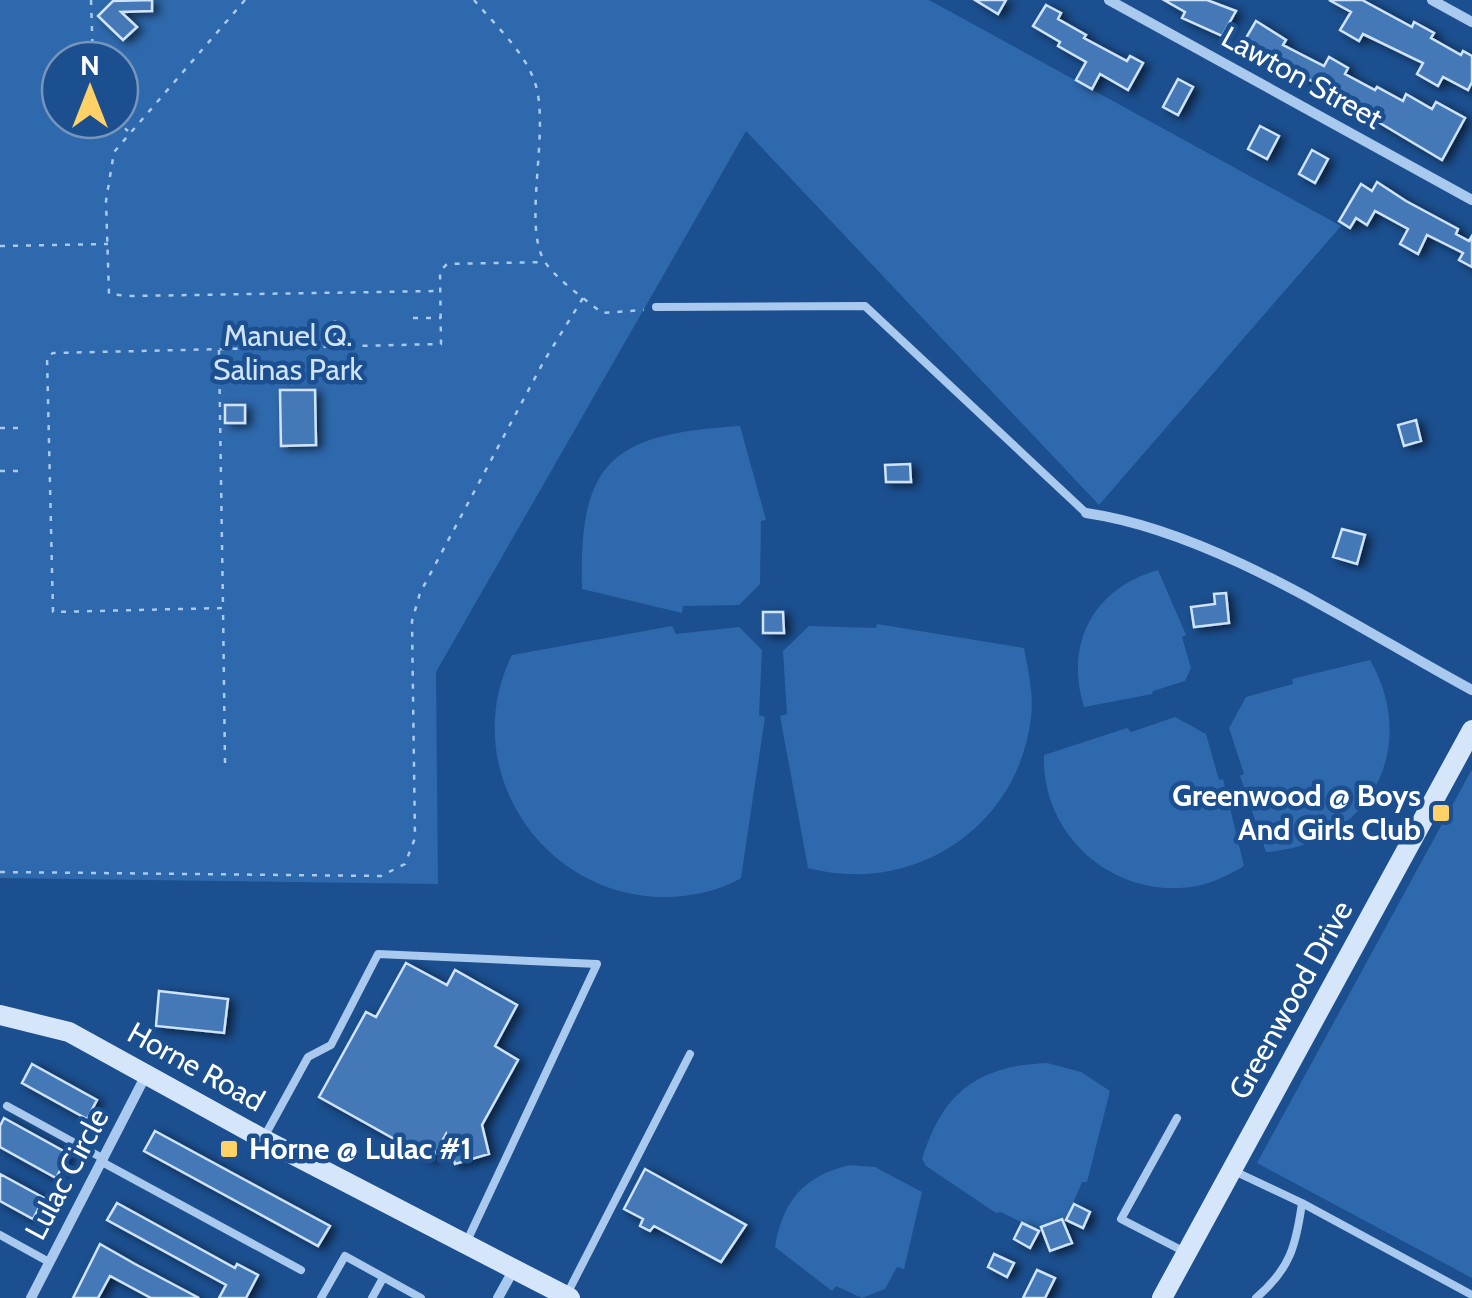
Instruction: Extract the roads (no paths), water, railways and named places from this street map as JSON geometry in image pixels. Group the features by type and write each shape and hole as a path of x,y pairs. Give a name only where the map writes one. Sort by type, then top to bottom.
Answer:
{"main road":[{"name":"Greenwood Drive","path":"1162,1298 1470,737"},
{"name":"Horne Road","path":"0,1015 69,1032 263,1139 568,1297"}],"street":[{"name":"Lawton Street","path":"1109,0 1472,200"},
{"path":"1432,0 1472,22"},
{"path":"1086,514 1119,518 1227,558 1472,690"},
{"name":"Lulac Circle","path":"31,1298 147,1072"},
{"path":"498,1298 514,1269"}],"lane":[{"path":"656,307 864,306 1086,514"},
{"path":"263,1139 308,1057 331,1045 378,954 598,964 466,1243"},
{"path":"568,1297 690,1054"},
{"path":"6,1106 301,1270"},
{"path":"1177,1118 1120,1219 1187,1253"},
{"path":"1232,1170 1302,1203 1472,1296"},
{"path":"1256,1298 1275,1282 1293,1253 1302,1203"},
{"path":"0,1235 49,1262"},
{"path":"321,1298 345,1256 421,1298"},
{"path":"372,1298 384,1278"}],"place":[{"name":"Greenwood @ Boys And Girls Club","path":"1441,813"},
{"name":"Horne @ Lulac #1","path":"229,1149"}],"park label":[{"name":"Manuel Q. Salinas Park","path":"288,353"}]}
